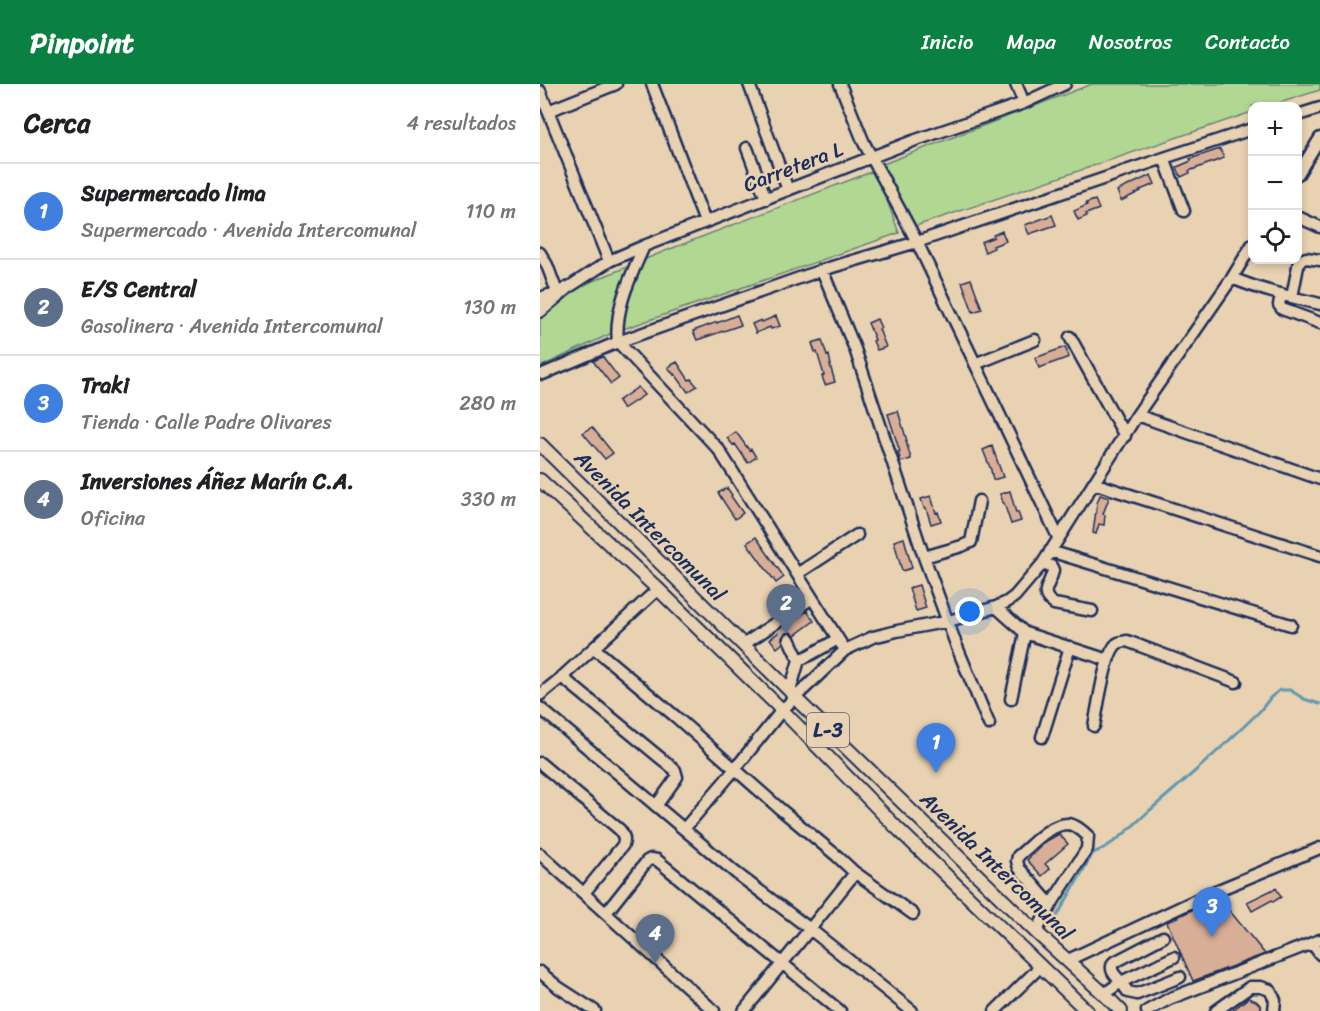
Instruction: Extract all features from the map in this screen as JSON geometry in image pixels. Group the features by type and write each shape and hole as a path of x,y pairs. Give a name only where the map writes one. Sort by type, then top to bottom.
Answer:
{"main road":[{"path":"540,311 561,291"},
{"name":"Avenida Intercomunal","path":"540,444 792,694 1036,932 1121,1011"},
{"name":"Avenida Intercomunal","path":"540,480 782,710 896,827 1087,1011"}],"street":[{"path":"548,111 616,84"},
{"path":"652,84 705,222"},
{"path":"749,84 789,190"},
{"path":"840,84 859,133 917,242 1058,537"},
{"path":"1016,84 1024,103"},
{"name":"Carretera L","path":"540,298 561,291 609,261 644,246 913,141 1024,103 1065,84"},
{"path":"540,91 609,261"},
{"path":"1302,114 1320,108"},
{"path":"543,374 618,342 822,270 917,242 1248,130"},
{"path":"1302,167 1320,138"},
{"path":"747,148 766,198"},
{"path":"1164,158 1184,211"},
{"path":"1302,219 1320,227"},
{"path":"644,246 623,299 616,328 618,342 719,450 845,650"},
{"path":"684,829 735,769 792,694 845,650 873,637 949,621 996,607 1015,596 1043,563 1137,415 1248,252"},
{"path":"540,253 561,291"},
{"path":"1320,260 1306,258 1299,261 1286,296 1279,305 1282,309 1320,323"},
{"path":"822,270 855,349 924,557 957,647 989,724"},
{"path":"1232,278 1286,296 1320,304"},
{"path":"1070,338 1125,436"},
{"path":"975,364 1035,340"},
{"path":"1137,415 1320,479"},
{"path":"1093,483 1320,556"},
{"path":"924,557 971,542 979,501"},
{"path":"797,574 857,535"},
{"path":"1050,551 1292,625"},
{"path":"1043,563 1051,566 1053,570 1045,592 1050,602 1092,611"},
{"path":"540,695 658,590"},
{"path":"743,645 778,626 812,598"},
{"path":"996,607 1025,633 1108,660"},
{"path":"1011,699 1025,633"},
{"path":"789,639 799,660 792,694"},
{"path":"799,660 838,639"},
{"path":"1094,726 1108,660 1115,645 1120,642 1126,641 1236,682"},
{"path":"1042,737 1070,646"},
{"path":"594,648 855,873 913,914"},
{"path":"562,677 675,770 677,777 656,806"},
{"path":"540,708 736,873 912,1011"},
{"path":"540,763 624,835 623,845 584,893"},
{"path":"1036,932 1087,849 1088,836 1075,826 1068,824 1051,829 1018,856 1018,868 1051,905"},
{"path":"1068,960 1211,893 1320,848"},
{"path":"540,854 714,1011"},
{"path":"606,913 648,861 654,859 840,1011"},
{"path":"744,1011 855,873"},
{"path":"1163,937 1113,963 1112,971 1128,992 1137,994 1180,977"},
{"path":"1147,1011 1170,999 1316,941 1320,954"},
{"path":"1104,994 1121,982 1174,957"},
{"path":"995,1011 1041,966"},
{"path":"540,972 558,987 595,1011"},
{"path":"1216,1011 1250,987 1261,987 1270,990 1275,1000 1274,1011"}],"green space":[{"path":"1092,84 1320,84 1320,90 1282,102 1248,102 1248,113 910,228 883,164"},
{"path":"876,170 899,233 612,333 540,367 540,310 552,298 665,251"}],"building":[{"path":"1220,149 1224,158 1189,171 1190,173 1181,177 1177,167 1191,161 1190,159"},
{"path":"1151,175 1155,184 1121,201 1117,191"},
{"path":"1095,200 1099,209 1078,220 1074,211"},
{"path":"1052,215 1056,225 1029,234 1025,225"},
{"path":"1002,231 1006,241 985,252 981,242"},
{"path":"971,279 982,309 973,312 962,282"},
{"path":"737,315 741,325 697,340 693,331"},
{"path":"776,316 780,326 771,329 770,327 756,333 752,324"},
{"path":"877,319 886,347 877,350 868,323"},
{"path":"822,340 827,356 829,355 835,382 825,385 817,352 812,343"},
{"path":"1065,347 1069,357 1039,368 1035,358"},
{"path":"603,357 619,378 611,384 593,361"},
{"path":"677,362 689,380 691,379 697,386 688,392 668,367"},
{"path":"638,387 644,395 623,409 618,401"},
{"path":"898,411 911,459 901,462 888,414"},
{"path":"592,427 613,453 605,459 583,433"},
{"path":"736,432 756,457 748,463 735,444 733,445 727,438"},
{"path":"992,446 1003,477 993,480 983,450"},
{"path":"727,488 743,513 735,519 718,493"},
{"path":"1010,491 1016,513 1018,512 1021,521 1011,524 1000,494"},
{"path":"1100,495 1109,498 1103,514 1105,515 1104,525 1099,524 1096,534 1093,533"},
{"path":"931,496 941,521 931,524 921,499"},
{"path":"756,537 784,577 776,583 747,543"},
{"path":"904,538 912,568 902,571 894,541"},
{"path":"919,585 926,608 916,611 909,588"},
{"path":"807,611 814,621 795,635 790,632 785,633 782,638 783,643 777,648 770,639"},
{"path":"1059,834 1068,844 1045,864 1050,869 1042,876 1027,860 1045,842"},
{"path":"1276,888 1281,897 1252,911 1247,902"},
{"path":"1220,899 1265,954 1193,981 1167,922"},
{"path":"1248,998 1256,1001 1262,1011 1232,1011"}],"waterway":[{"path":"1053,923 1093,853 1109,845 1130,829 1233,737 1271,697 1280,690 1290,690 1304,699 1320,704"}],"tunnel":[{"path":"782,629 789,639"}],"place":[{"name":"E/S Central","path":"786,634"},
{"name":"Supermercado lima","path":"936,773"},
{"name":"Traki","path":"1212,937"},
{"name":"Inversiones Áñez Marín C.A.","path":"655,964"}]}
